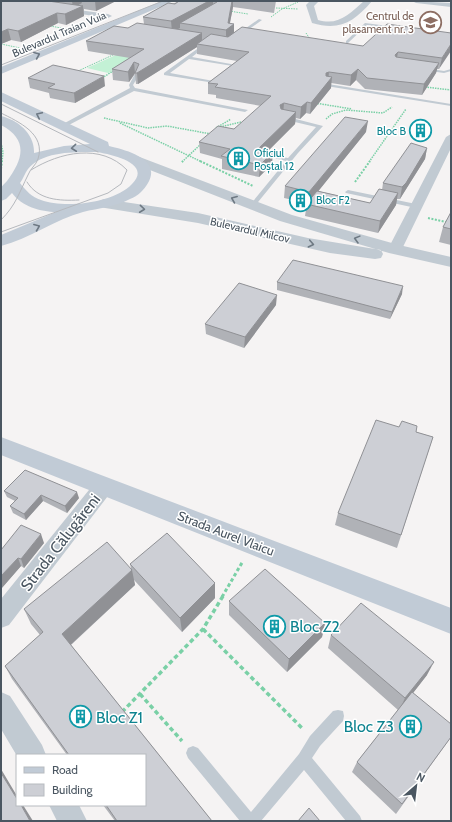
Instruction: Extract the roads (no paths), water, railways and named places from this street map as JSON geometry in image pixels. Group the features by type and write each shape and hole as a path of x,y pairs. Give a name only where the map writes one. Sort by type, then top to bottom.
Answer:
{"main road":[{"name":"Bulevardul Traian Vuia","path":"1,71 147,1"},
{"name":"Bulevardul Traian Vuia","path":"72,30 108,21 170,1"},
{"path":"1,96 113,150 128,155 137,160 142,166 144,173 142,180 137,187 118,200 78,208 46,206 32,202 21,196 15,190 13,184"},
{"path":"1,120 17,129 26,139 29,151 25,164 13,184 1,196"},
{"path":"25,164 39,157 63,150 90,148 113,150"},
{"path":"1,240 78,208"},
{"name":"Strada Aurel Vlaicu","path":"1,446 451,621"}],"street":[{"path":"315,1 310,5 310,10 315,21 335,25 344,23 368,1"},
{"path":"416,1 451,5"},
{"path":"49,8 72,11 108,21"},
{"path":"395,249 414,210 447,157 451,137"},
{"name":"Bulevardul Milcov","path":"137,160 286,218 395,249 451,262"},
{"name":"Bulevardul Milcov","path":"104,204 148,209 198,218 343,251 376,254 395,249"},
{"name":"Strada Călugăreni","path":"1,617 104,486"},
{"path":"1,705 31,754"},
{"path":"64,806 73,821"}],"lane":[{"path":"72,11 82,6"},
{"path":"238,36 260,20"},
{"path":"108,21 123,28"},
{"path":"347,42 366,24 401,28"},
{"path":"204,40 210,41 166,74 219,83"},
{"path":"189,58 231,65"},
{"path":"416,68 444,72 451,70"},
{"path":"133,90 130,85 137,75"},
{"path":"328,85 451,105"},
{"path":"63,126 133,90 245,110"},
{"path":"252,206 320,126 283,118"},
{"path":"268,155 290,160"},
{"path":"348,192 414,210"},
{"path":"252,821 304,758 315,741 338,716"},
{"path":"193,753 249,821"},
{"path":"304,758 355,821"}],"tram line":[{"path":"1,65 163,1"},
{"path":"1,104 98,152"},
{"path":"1,113 16,120 35,136 39,150 38,159 31,170"},
{"path":"1,232 108,193 121,184 127,170 117,162 105,156 93,153 67,155 42,164 31,170"},
{"path":"1,220 17,199 31,170"},
{"path":"27,182 37,193 43,196 64,200 79,200"}],"place":[{"name":"Centrul de plasament nr. 3","path":"430,22"},
{"name":"Bloc B","path":"421,131"},
{"name":"Oficiul Poștal 12","path":"238,159"},
{"name":"Bloc F2","path":"301,200"},
{"name":"Bloc Z2","path":"275,626"},
{"name":"Bloc Z1","path":"81,717"},
{"name":"Bloc Z3","path":"410,726"}]}
